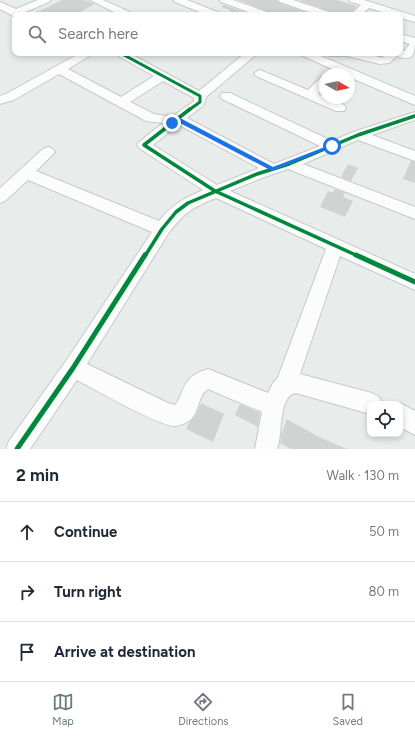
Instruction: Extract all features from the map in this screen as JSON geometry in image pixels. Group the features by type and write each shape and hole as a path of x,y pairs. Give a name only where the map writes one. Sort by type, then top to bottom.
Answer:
{"street":[{"path":"21,12 46,0"},
{"path":"95,0 121,12"},
{"path":"178,0 208,12"},
{"path":"227,12 217,8 217,5 224,0 258,12"},
{"path":"281,11 290,1 320,12"},
{"path":"350,1 385,12"},
{"path":"0,5 13,12"},
{"path":"359,12 366,6"},
{"path":"191,12 198,8"},
{"path":"403,38 415,43 406,56 403,55"},
{"path":"0,100 10,97 83,56"},
{"path":"126,56 200,96"},
{"path":"200,96 248,56"},
{"path":"310,56 330,68"},
{"path":"363,56 380,61 385,60 390,56"},
{"path":"59,69 106,94 111,91 117,91 125,100 159,112 172,121 272,169"},
{"path":"260,74 311,94 340,108"},
{"path":"125,100 144,82 162,76"},
{"path":"355,78 415,101"},
{"path":"311,94 319,86"},
{"path":"200,96 200,102 172,121 144,145 215,191 415,282"},
{"path":"226,96 332,146"},
{"path":"17,449 74,368 162,229 176,212 188,203 215,191 289,164 358,135 415,116"},
{"path":"358,135 415,156"},
{"path":"0,197 48,152"},
{"path":"289,164 415,213"},
{"path":"26,173 162,229"},
{"path":"270,447 273,406 280,390 286,384 335,246"},
{"path":"74,368 167,414 177,415 183,412 196,384 202,380 208,379 273,406"},
{"path":"286,384 296,383 367,403"},
{"path":"403,416 415,424"}],"building":[{"path":"62,0 84,0 95,4 80,12 37,12"},
{"path":"238,0 276,0 280,3 305,12 270,12"},
{"path":"298,0 337,0 357,6 352,12 332,12"},
{"path":"224,5 244,12 232,12 221,7"},
{"path":"411,161 415,162 415,183 403,179"},
{"path":"348,164 358,168 351,181 341,177"},
{"path":"335,189 345,193 343,197 353,201 345,217 320,207 328,191 332,193"},
{"path":"201,403 224,414 213,442 186,429"},
{"path":"240,404 260,413 258,427 235,415"},
{"path":"287,419 317,436 347,449 291,449 280,443"}],"cycle path":[{"path":"126,56 200,96 200,102 144,145 215,191 415,282"},
{"path":"17,449 73,368 162,229 176,212 188,203 257,174 289,164 358,135 415,116"}],"route":[{"path":"172,123 178,119 272,169 289,164 332,146"}]}
